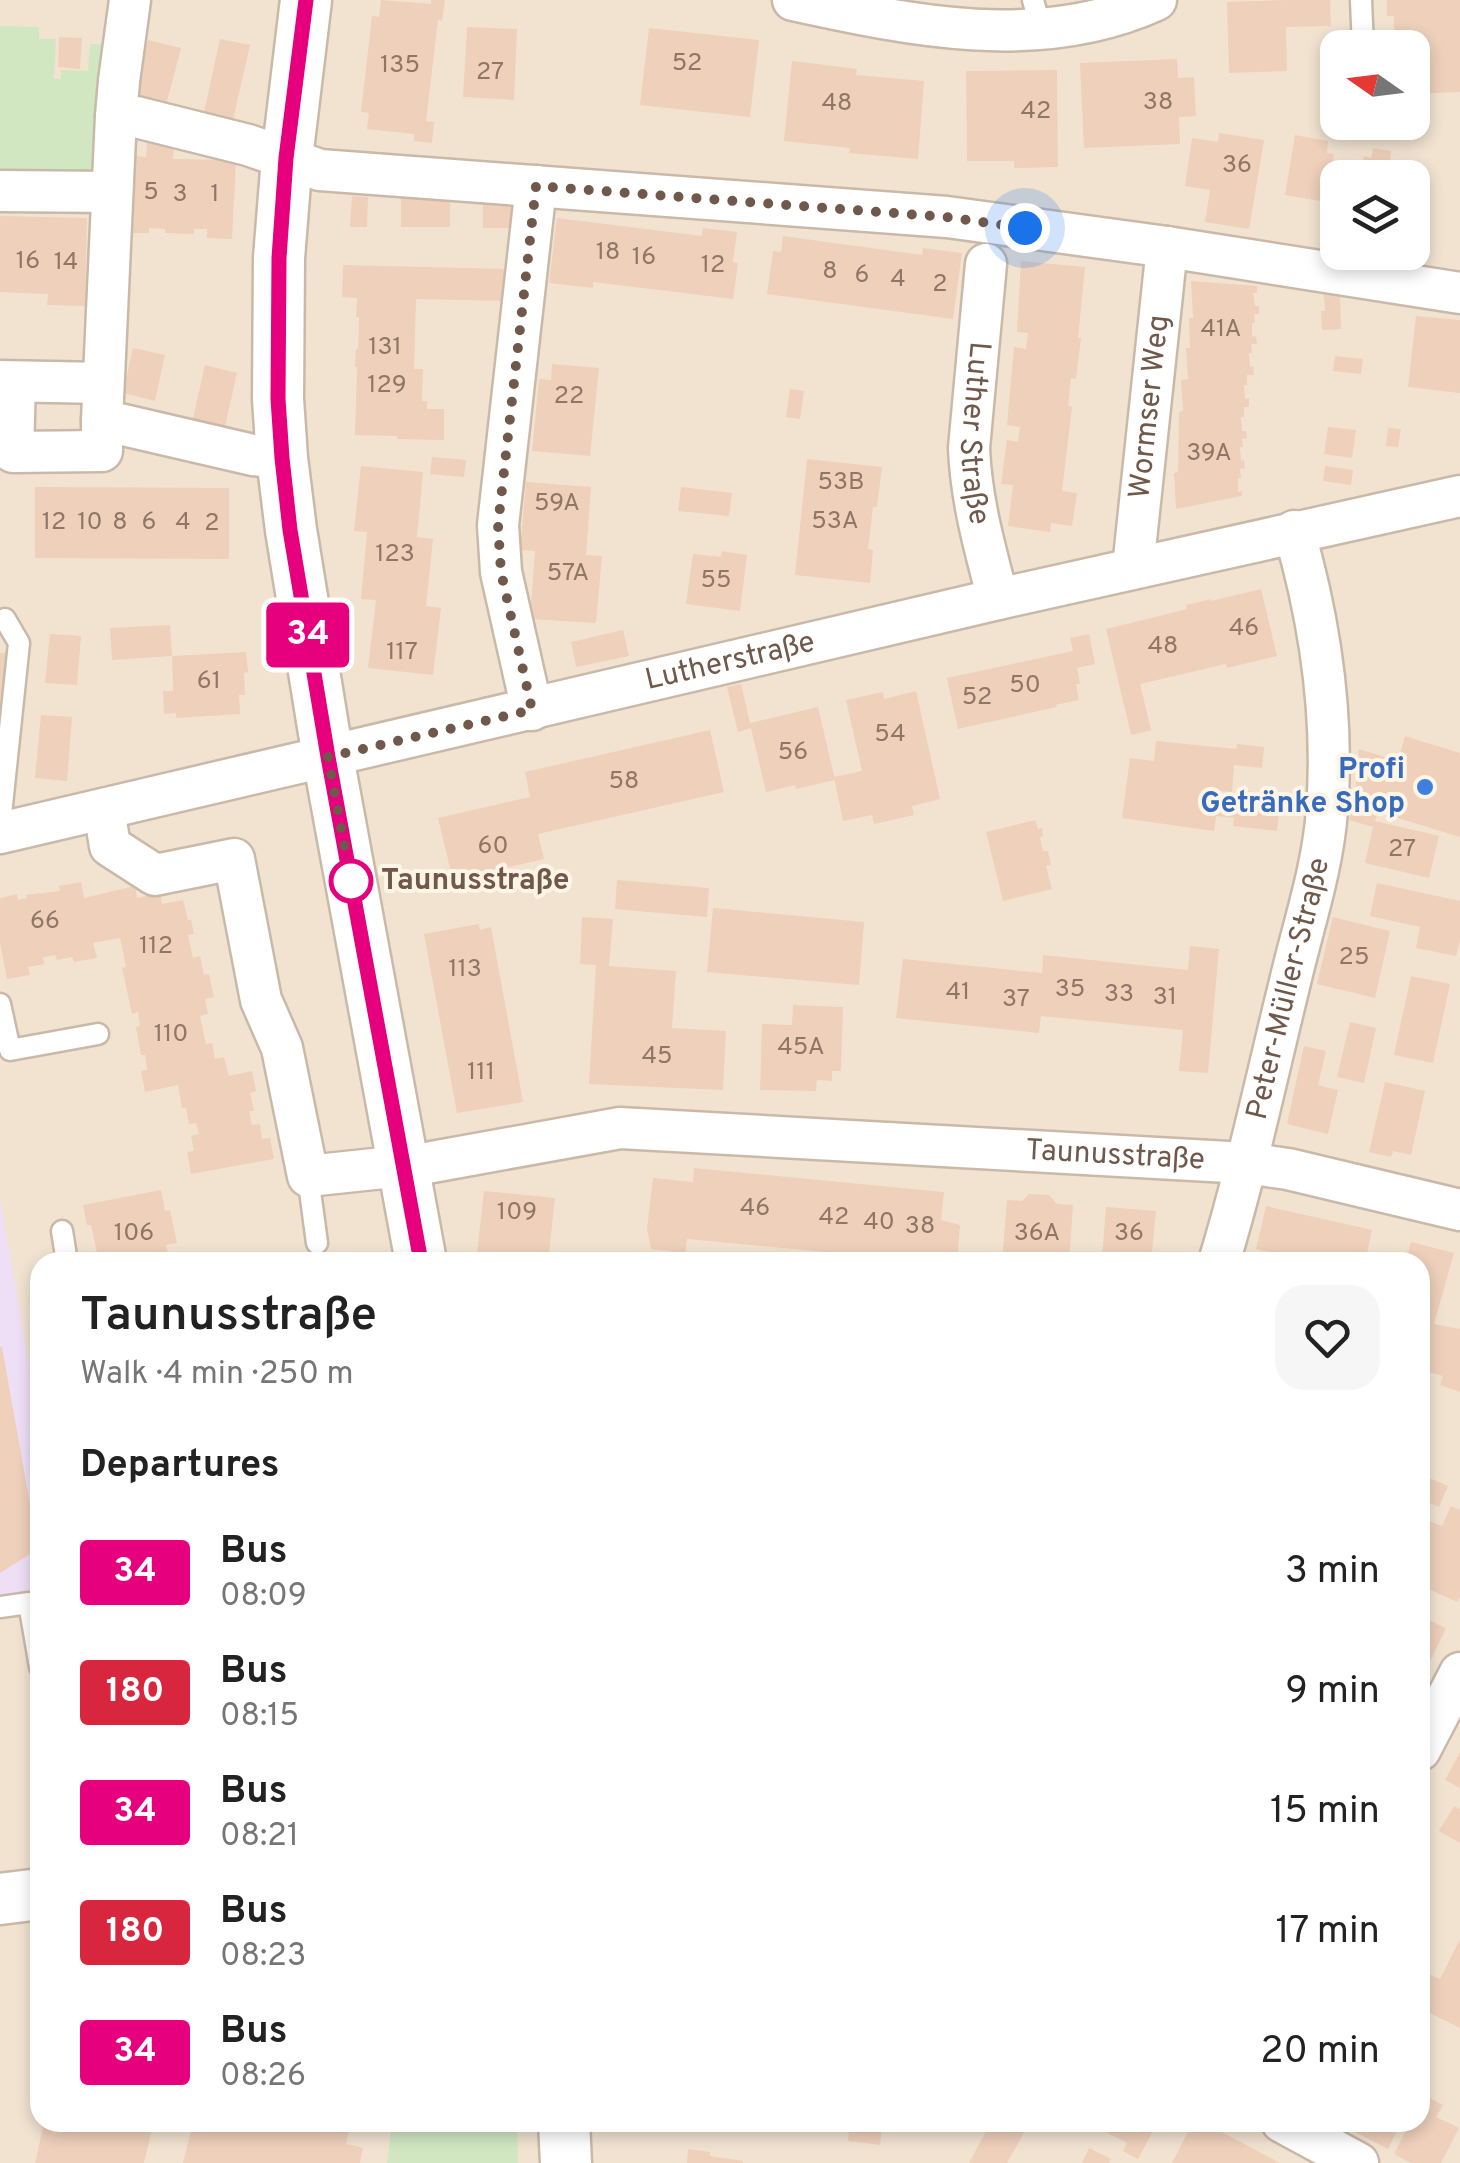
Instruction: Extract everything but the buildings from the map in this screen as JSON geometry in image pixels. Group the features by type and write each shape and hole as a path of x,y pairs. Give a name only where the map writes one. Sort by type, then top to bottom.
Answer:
{"street":[{"path":"130,0 116,116 102,401 102,451 13,452 8,382 102,401 254,455 282,458"},
{"path":"306,0 286,158 279,258 282,458 290,530 328,757 419,1252"},
{"path":"793,0 883,20 990,31 1037,15 1085,23 1156,0"},
{"path":"116,116 136,117 248,145 320,170 946,217 1167,246 1460,293"},
{"path":"532,710 501,572 498,525 536,186"},
{"path":"0,190 112,192"},
{"name":"Wormser Weg","path":"1133,568 1167,246"},
{"name":"Luther Straße","path":"986,264 969,448 975,510 998,599"},
{"name":"Lutherstraße","path":"0,833 998,599 1460,496"},
{"name":"Peter-Müller-Straße","path":"1221,1252 1317,870 1327,813 1328,748 1321,654 1310,585 1294,531"},
{"path":"104,809 110,846 155,875 234,859 261,1000 282,1048 308,1176"},
{"name":"Taunusstraße","path":"308,1176 402,1165 620,1128 1246,1163 1288,1168 1460,1210"},
{"path":"1430,1735 1455,1696"},
{"path":"0,1900 30,1896"},
{"path":"564,2132 566,2163"},
{"path":"1301,2132 1358,2163"}],"lane":[{"path":"1362,0 1363,30"},
{"path":"0,824 20,643 5,619"},
{"path":"0,1004 10,1050 98,1034"},
{"path":"308,1176 317,1243"},
{"path":"62,1232 65,1252"},
{"path":"0,1607 29,1603 30,1609"}],"shaded area":[{"path":"0,0 1460,0 1460,2163 144,2163 152,2132 1430,2132 1430,1252 30,1252 30,2132 42,2132 35,2163 0,2163"},
{"path":"0,1198 30,1368 30,1596 0,1600"}],"green space":[{"path":"0,26 39,27 39,39 56,39 54,79 61,79 61,70 88,71 90,44 116,44 100,181 0,181"},
{"path":"391,2132 517,2132 518,2163 387,2163"}],"bus line":[{"name":"34","path":"306,0 286,158 279,258 278,399 282,458 290,530 328,757 419,1252"}],"place":[{"name":"Profi Getränke Shop","path":"1425,787"},
{"name":"Taunusstraße","path":"351,881"}],"route":[{"path":"351,881 328,757 532,710 501,572 498,525 536,186 946,217 1025,228"}]}
